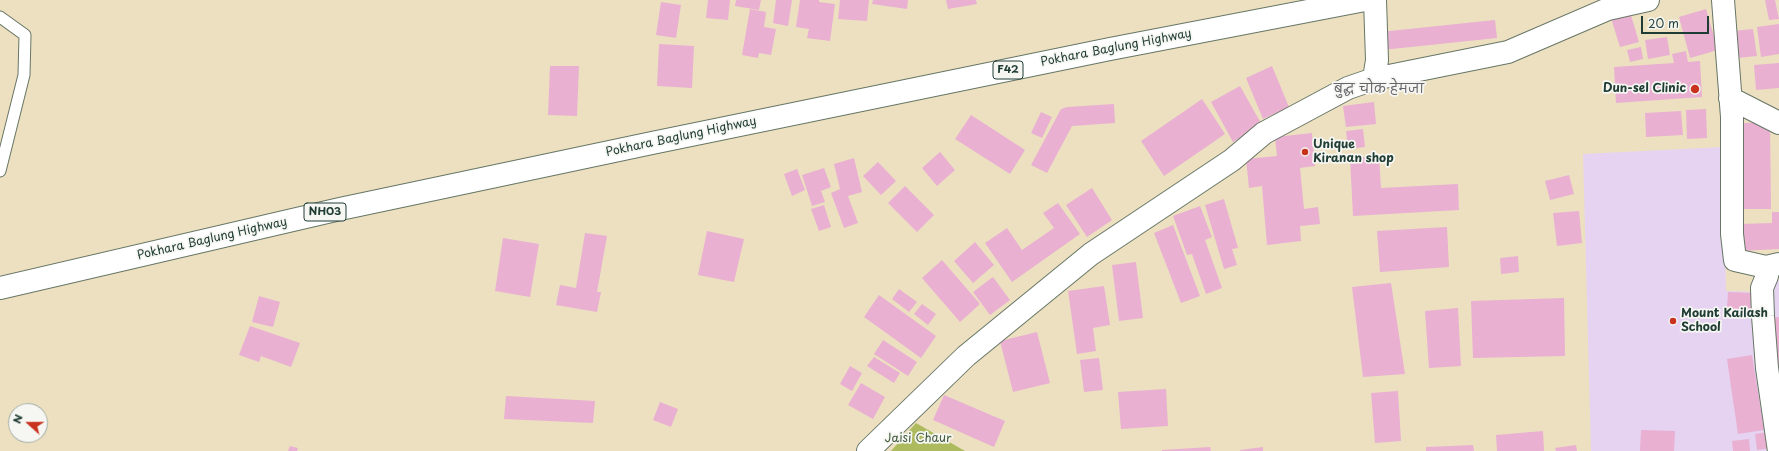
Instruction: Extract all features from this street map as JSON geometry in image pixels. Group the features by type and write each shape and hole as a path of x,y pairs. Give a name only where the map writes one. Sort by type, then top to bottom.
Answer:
{"main road":[{"name":"Pokhara Baglung Highway","path":"0,288 340,209 652,143 1110,49 1365,0"},
{"path":"1374,79 1377,60 1375,0"},
{"path":"868,451 966,356 1091,254 1232,160 1264,133 1348,88 1374,79 1508,52 1608,10 1648,0"},
{"path":"1723,0 1730,98 1732,234 1736,260 1772,266 1762,288 1763,316 1767,368 1779,451"},
{"path":"1730,98 1779,123"}],"lane":[{"path":"0,17 25,35 24,74 0,171"}],"shaded area":[{"name":"Mount Kailash School","path":"1723,147 1726,291 1756,292 1775,451 1591,451 1583,154"},
{"path":"1779,280 1779,419 1772,283"}],"green space":[{"name":"Jaisi Chaur","path":"916,423 965,451 891,451"}],"building":[{"path":"708,0 730,0 728,20 706,18"},
{"path":"736,0 761,0 759,10 735,6"},
{"path":"776,0 792,0 788,26 773,23"},
{"path":"800,0 819,0 819,2 835,4 830,41 807,38 809,29 796,27"},
{"path":"840,0 869,0 867,21 838,19"},
{"path":"873,0 908,0 907,9 872,4"},
{"path":"946,0 976,0 977,4 948,9"},
{"path":"1765,0 1775,0 1779,19 1769,20"},
{"path":"661,2 681,5 676,38 656,35"},
{"path":"750,9 766,12 764,27 776,29 771,55 759,53 758,58 742,55"},
{"path":"1706,9 1718,50 1690,58 1679,17"},
{"path":"1630,12 1639,42 1620,47 1611,18"},
{"path":"1495,20 1497,38 1382,50 1380,32"},
{"path":"1779,24 1779,54 1761,57 1757,27"},
{"path":"1753,29 1757,56 1737,58 1733,31"},
{"path":"1667,37 1670,55 1648,59 1645,40"},
{"path":"659,44 694,46 692,88 657,86"},
{"path":"1641,47 1643,59 1630,62 1627,50"},
{"path":"1686,51 1688,62 1700,61 1702,97 1616,103 1614,67 1674,63 1672,54"},
{"path":"1779,63 1779,88 1756,90 1754,65"},
{"path":"550,66 579,66 577,116 548,115"},
{"path":"1272,66 1289,107 1263,119 1246,78"},
{"path":"1240,86 1262,125 1233,142 1211,102"},
{"path":"1202,99 1225,134 1164,176 1141,141"},
{"path":"1374,102 1376,124 1346,127 1343,106"},
{"path":"1114,104 1115,123 1072,126 1047,173 1031,165 1061,109 1067,107"},
{"path":"1706,109 1707,138 1687,139 1686,110"},
{"path":"1681,111 1683,135 1646,137 1645,113"},
{"path":"1041,112 1052,117 1042,138 1031,133"},
{"path":"971,115 1025,150 1010,174 955,139"},
{"path":"1770,122 1771,209 1744,209 1744,123"},
{"path":"1363,129 1365,147 1348,149 1346,131"},
{"path":"1312,133 1315,166 1300,168 1304,209 1318,207 1320,224 1300,226 1301,241 1267,245 1262,186 1249,188 1246,159 1277,156 1275,137"},
{"path":"940,152 955,170 937,186 922,168"},
{"path":"1379,156 1381,188 1458,184 1459,210 1353,216 1350,158"},
{"path":"854,158 862,192 848,196 858,223 844,228 831,193 840,189 834,164"},
{"path":"878,162 896,181 881,195 863,176"},
{"path":"824,168 831,187 821,191 825,202 812,206 802,175"},
{"path":"797,169 805,190 792,196 784,174"},
{"path":"1569,175 1574,194 1550,200 1545,181"},
{"path":"905,186 934,215 917,232 888,203"},
{"path":"1092,188 1112,220 1087,237 1066,205"},
{"path":"1224,199 1238,248 1232,249 1237,265 1224,269 1205,205"},
{"path":"1058,203 1080,234 1012,282 985,243 1007,228 1022,250 1054,228 1043,213"},
{"path":"824,205 831,227 819,231 811,209"},
{"path":"1200,206 1212,237 1205,240 1222,288 1206,294 1192,254 1187,255 1173,216"},
{"path":"1579,211 1582,243 1557,246 1553,213"},
{"path":"1772,212 1779,212 1779,249 1741,251 1740,224 1772,223"},
{"path":"1173,225 1200,296 1181,303 1154,233"},
{"path":"1447,227 1449,267 1380,272 1377,231"},
{"path":"707,231 744,239 734,282 698,275"},
{"path":"585,233 607,236 597,292 601,292 597,312 556,305 560,285 576,288"},
{"path":"503,238 539,244 530,297 495,291"},
{"path":"975,242 994,265 973,283 954,261"},
{"path":"1518,256 1519,272 1501,274 1500,258"},
{"path":"942,260 980,304 960,322 922,278"},
{"path":"1136,262 1143,318 1119,321 1112,265"},
{"path":"993,277 1010,300 990,315 973,292"},
{"path":"1391,283 1405,374 1363,377 1352,287"},
{"path":"1104,286 1110,325 1093,328 1096,351 1077,354 1068,291"},
{"path":"899,289 917,302 909,312 892,299"},
{"path":"1728,292 1755,293 1755,310 1727,309"},
{"path":"879,295 936,336 921,358 864,317"},
{"path":"259,296 280,302 273,327 252,322"},
{"path":"1564,298 1565,356 1473,358 1471,301"},
{"path":"922,304 936,314 928,325 914,314"},
{"path":"1458,308 1461,366 1429,368 1425,311"},
{"path":"1779,317 1779,381 1770,318"},
{"path":"250,326 300,343 291,367 261,356 259,362 239,355"},
{"path":"1037,332 1050,383 1013,392 1000,341"},
{"path":"883,340 917,362 908,376 874,354"},
{"path":"1752,355 1764,430 1738,434 1727,359"},
{"path":"874,357 900,373 894,383 867,366"},
{"path":"1099,358 1103,390 1084,392 1080,360"},
{"path":"850,366 862,373 852,391 840,384"},
{"path":"861,383 885,397 873,419 848,405"},
{"path":"1166,389 1168,426 1121,429 1118,392"},
{"path":"1398,391 1401,441 1375,443 1371,393"},
{"path":"944,395 1005,421 994,447 933,420"},
{"path":"506,396 595,401 593,423 504,419"},
{"path":"660,402 678,409 671,427 653,420"},
{"path":"1641,430 1675,431 1674,451 1640,451"},
{"path":"1543,431 1544,451 1497,451 1496,435"},
{"path":"1770,432 1772,448 1757,450 1755,434"},
{"path":"1749,439 1750,451 1733,451 1732,441"},
{"path":"1473,445 1474,451 1426,451 1426,447"},
{"path":"1576,445 1577,451 1556,451 1555,448"},
{"path":"290,446 298,448 297,451 288,451"},
{"path":"1210,447 1211,451 1162,451 1162,450"},
{"path":"1263,447 1263,451 1240,451 1240,450"}],"place":[{"name":"Dun-sel Clinic","path":"1695,89"},
{"name":"Unique Kiranan shop","path":"1305,152"},
{"name":"Mount Kailash School","path":"1673,321"}],"district":[{"name":"बुद्ध चोक हेमजा","path":"1379,89"}]}
